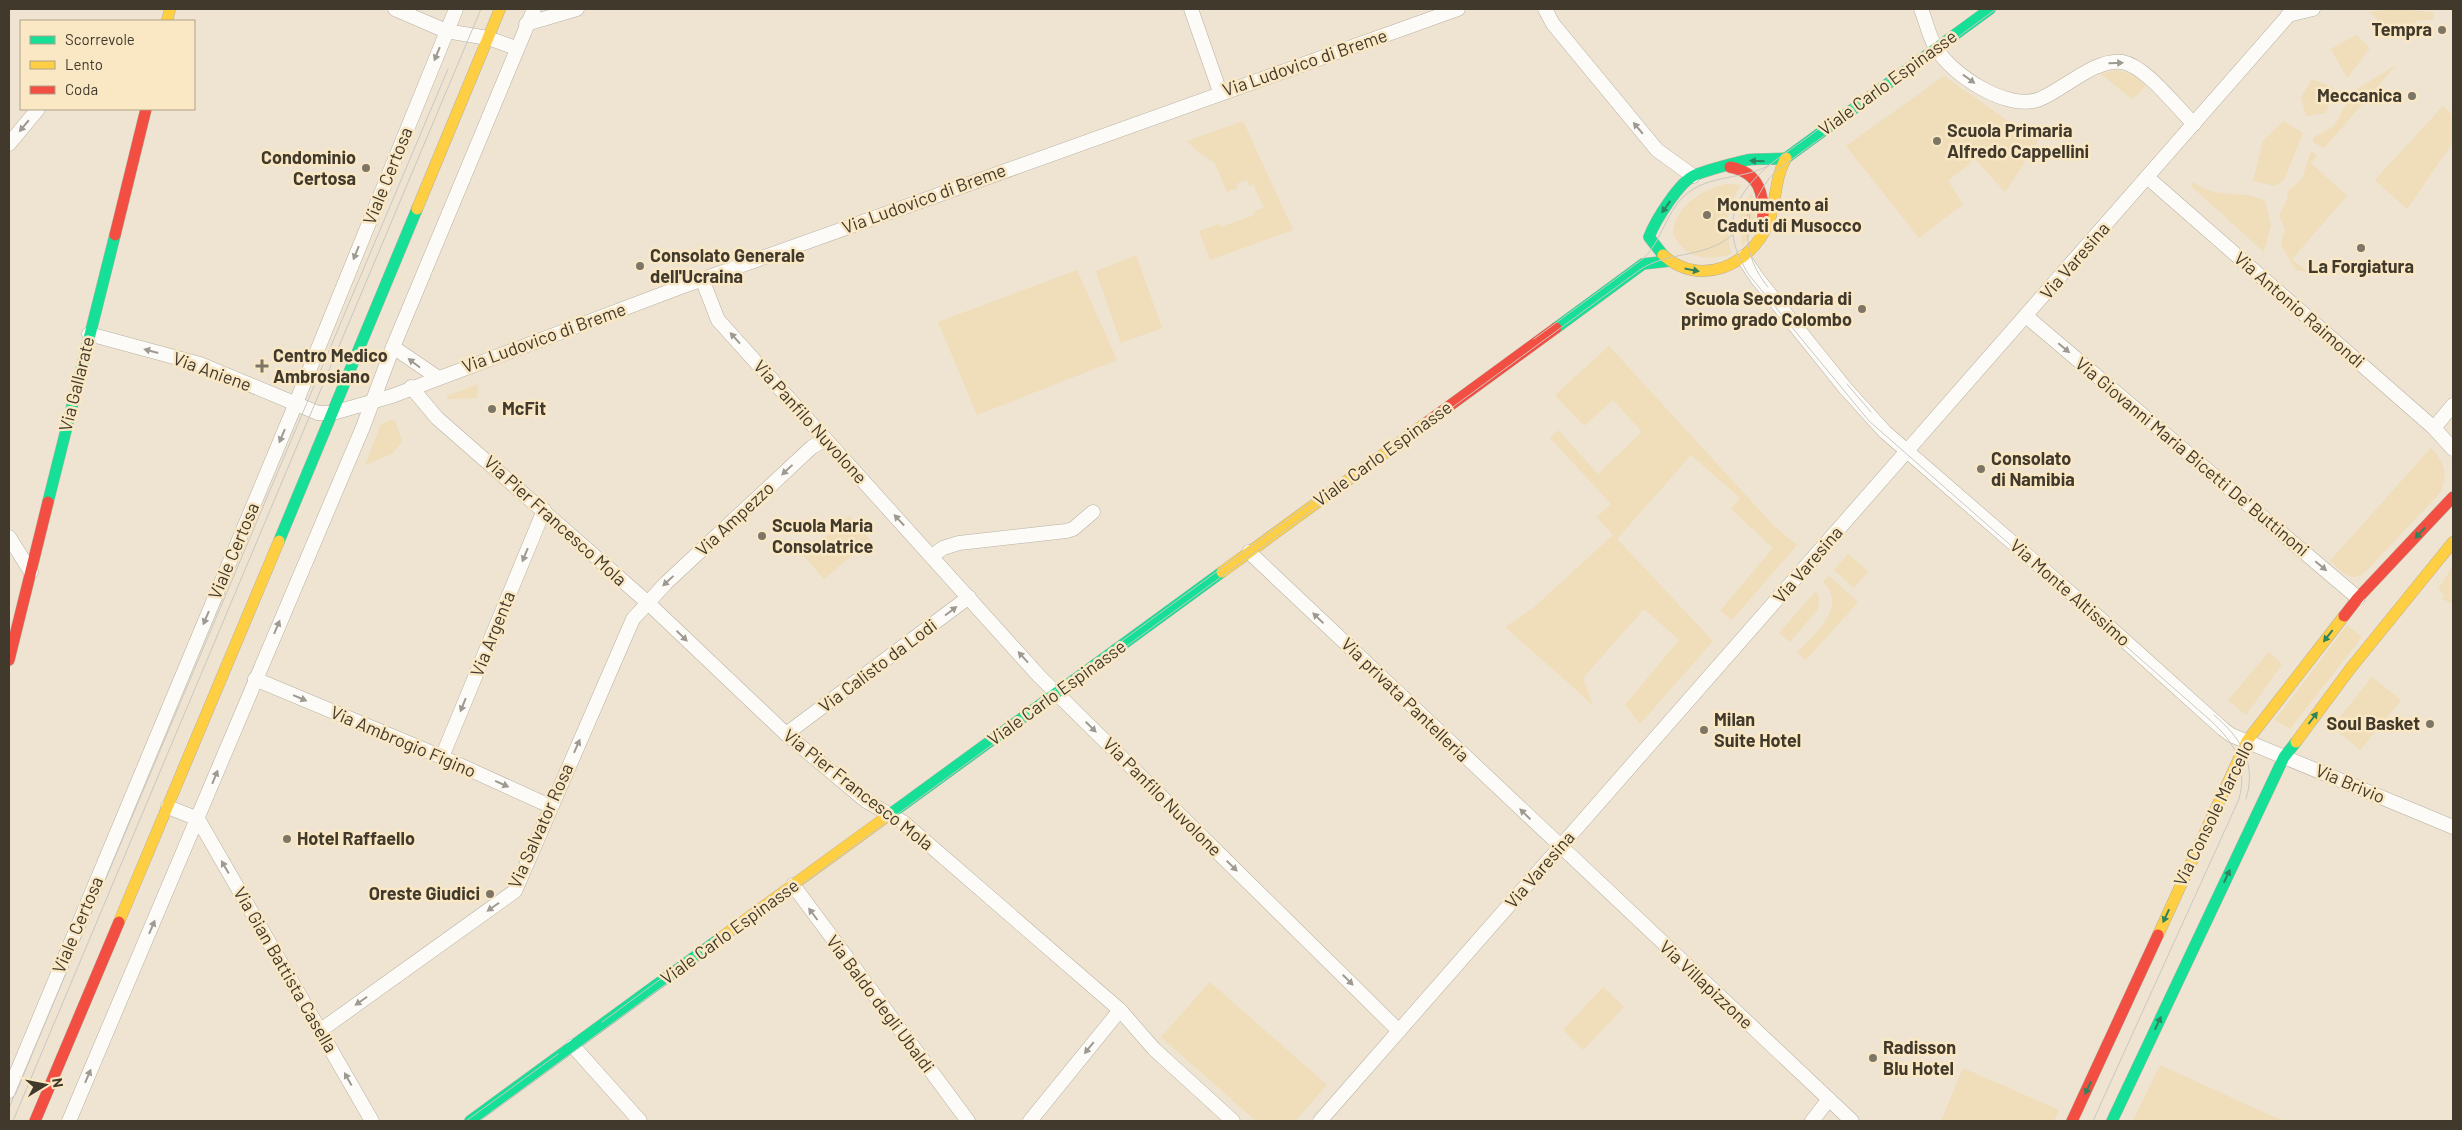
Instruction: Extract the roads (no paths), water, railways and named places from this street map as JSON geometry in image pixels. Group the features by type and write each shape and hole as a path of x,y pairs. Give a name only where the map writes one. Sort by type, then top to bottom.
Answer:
{"street":[{"path":"394,9 446,31 488,38 516,48"},
{"name":"Viale Certosa","path":"9,1091 295,404 456,9"},
{"name":"Viale Certosa","path":"35,1121 333,413 500,9"},
{"path":"69,1121 198,820 255,679 373,401 393,347 516,48 534,9"},
{"path":"526,24 577,9"},
{"path":"1191,9 1220,92"},
{"name":"Via Ludovico di Breme","path":"373,401 392,396 436,377 702,279 1220,92 1458,9"},
{"path":"1545,9 1553,24 1657,150 1694,176"},
{"path":"1921,9 1935,47 1951,66 1992,94 2024,102 2039,99 2098,66 2110,62 2122,62 2143,72 2194,124"},
{"name":"Viale Carlo Espinasse","path":"1786,158 1935,47 1990,9"},
{"path":"2291,12 2313,9"},
{"name":"Via Varesina","path":"1320,1121 1908,452 2291,12"},
{"path":"9,144 37,110"},
{"name":"Via Gallarate","path":"9,660 146,110"},
{"path":"1643,264 1650,237 1655,222 1668,203 1694,176 1749,160 1786,158 1775,183 1772,215 1766,229 1744,257 1724,269 1705,272 1683,268 1669,261 1658,251 1650,237"},
{"path":"1730,167 1746,171 1754,181 1760,195 1762,222 1755,243"},
{"name":"Via Antonio Raimondi","path":"2148,177 2434,428 2452,446"},
{"name":"Via Monte Altissimo","path":"1744,257 1757,278 1846,389 1885,432 2231,735"},
{"name":"Viale Carlo Espinasse","path":"470,1121 1643,264 1669,261"},
{"name":"Via Panfilo Nuvolone","path":"702,279 718,320 825,440 1057,693 1399,1031"},
{"name":"Via Giovanni Maria Bicetti De' Buttinoni","path":"2026,316 2358,598"},
{"name":"Via Aniene","path":"90,334 200,364 318,413 333,413"},
{"path":"393,347 436,377"},
{"name":"Via Pier Francesco Mola","path":"411,387 437,418 544,510 646,602 786,734 866,801 892,814 1120,1010 1154,1049 1233,1121"},
{"path":"333,413 373,401"},
{"path":"2434,428 2453,405"},
{"name":"Via Ampezzo","path":"646,602 812,447 825,440"},
{"name":"Via Console Marcello","path":"2072,1121 2247,741 2358,598 2453,497"},
{"name":"Via Argenta","path":"442,757 544,510"},
{"path":"932,556 943,548 959,543 1066,531 1073,528 1093,512"},
{"path":"9,537 31,572"},
{"path":"2112,1121 2284,757 2350,669 2453,542"},
{"name":"Via privata Pantelleria","path":"1249,552 1560,848"},
{"name":"Via Calisto da Lodi","path":"786,734 969,597"},
{"name":"Via Salvator Rosa","path":"321,1030 515,891 550,806 633,619 646,602"},
{"name":"Via Ambrogio Figino","path":"255,679 442,757 550,806"},
{"name":"Via Brivio","path":"2231,735 2453,827"},
{"path":"168,807 198,820"},
{"name":"Via Gian Battista Casella","path":"198,820 372,1121"},
{"name":"Via Villapizzone","path":"1560,848 1852,1121"},
{"name":"Via Baldo degli Ubaldi","path":"793,885 968,1121"},
{"path":"1030,1121 1120,1010"},
{"path":"573,1046 640,1121"},
{"path":"1812,1121 1829,1099"}],"tram line":[{"path":"13,1121 481,9"},
{"path":"479,1121 1641,269 1664,259 1700,251 1723,242 1740,227 1769,178 1776,171 1996,9"},
{"path":"1942,40 1781,156 1761,173 1744,192 1734,212 1734,240 1736,249 1749,275 1869,421 2210,720 2233,746 2237,755 2242,776 2239,799 2093,1121"},
{"path":"9,1108 448,69"},
{"path":"1534,339 1644,258 1655,243 1673,210 1684,196 1704,184 1750,173 1771,164"},
{"path":"1750,215 1748,225 1750,253 1757,270 1768,287"},
{"path":"1847,384 1871,412"},
{"path":"1048,695 1405,434"},
{"path":"2214,715 2232,733 2244,752 2249,774 2246,799"},
{"path":"602,1022 745,917"},
{"path":"466,1121 558,1054"}],"place":[{"name":"Tempra","path":"2442,30"},
{"name":"Meccanica","path":"2412,96"},
{"name":"Scuola Primaria Alfredo Cappellini","path":"1937,141"},
{"name":"Condominio Certosa","path":"366,168"},
{"name":"Monumento ai Caduti di Musocco","path":"1707,215"},
{"name":"La Forgiatura","path":"2361,248"},
{"name":"Consolato Generale dell'Ucraina","path":"640,266"},
{"name":"Scuola Secondaria di primo grado Colombo","path":"1862,309"},
{"name":"Centro Medico Ambrosiano","path":"262,366"},
{"name":"McFit","path":"492,409"},
{"name":"Consolato di Namibia","path":"1981,469"},
{"name":"Scuola Maria Consolatrice","path":"762,536"},
{"name":"Soul Basket","path":"2430,724"},
{"name":"Milan Suite Hotel","path":"1704,730"},
{"name":"Hotel Raffaello","path":"287,839"},
{"name":"Oreste Giudici","path":"490,894"},
{"name":"Radisson Blu Hotel","path":"1873,1058"}]}
